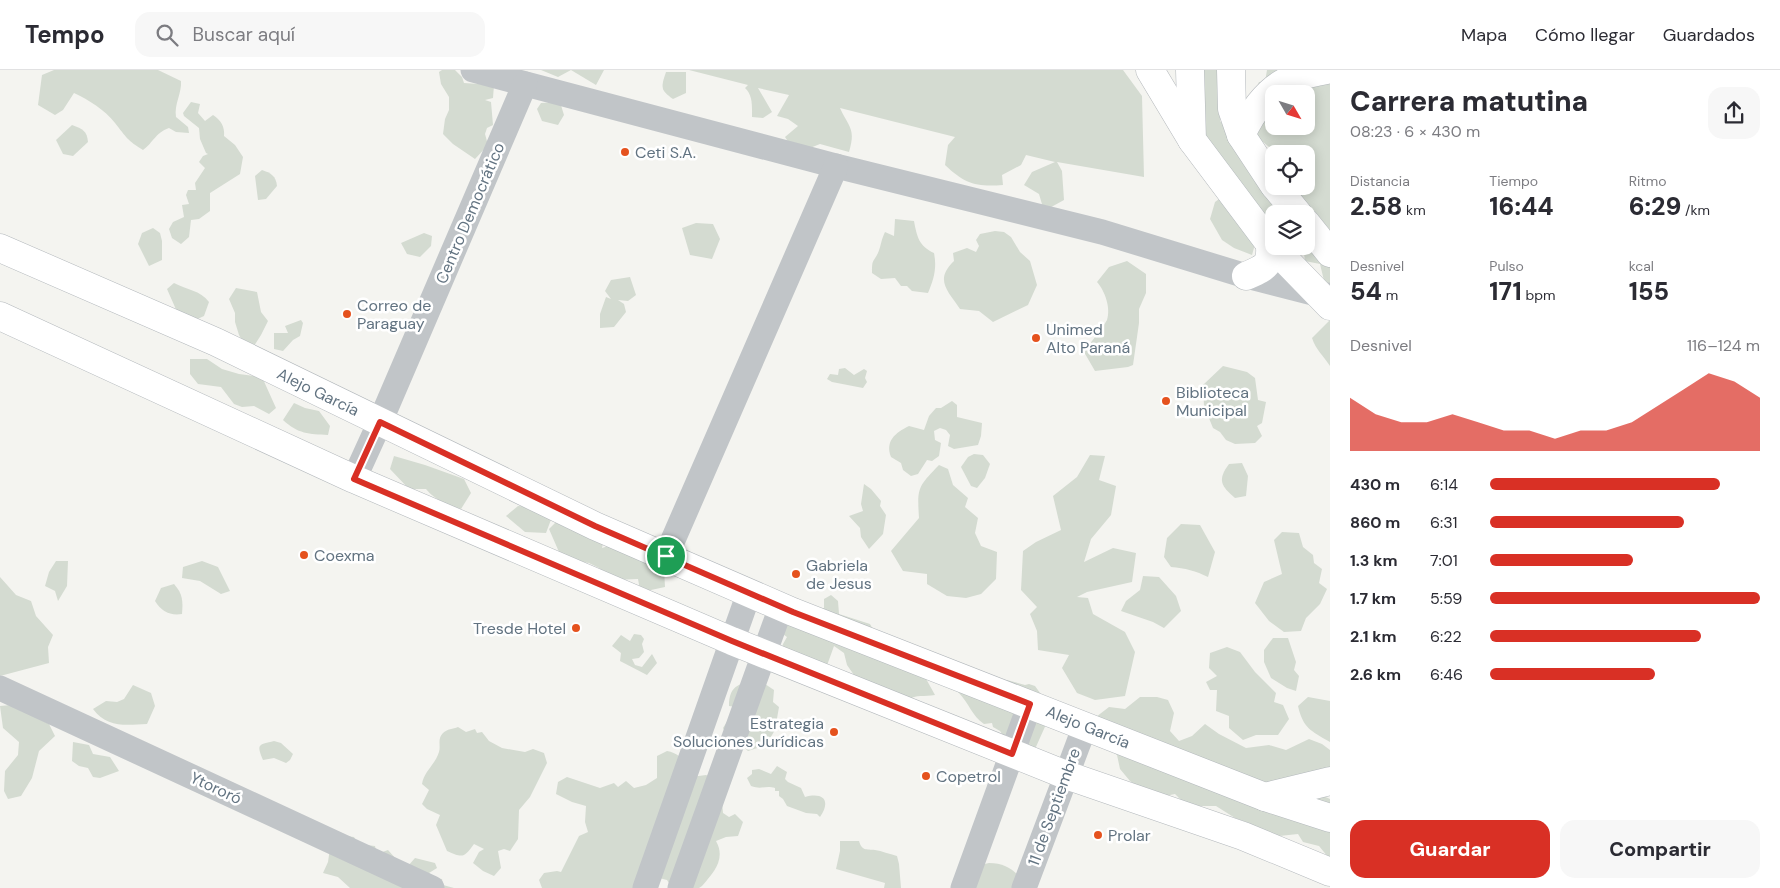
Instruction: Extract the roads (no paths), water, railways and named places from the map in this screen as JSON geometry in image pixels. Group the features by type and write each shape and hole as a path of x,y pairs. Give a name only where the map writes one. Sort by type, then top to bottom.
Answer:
{"street":[{"path":"473,70 836,166 1102,232 1327,299"},
{"path":"1150,70 1192,140 1265,237"},
{"path":"1190,70 1192,140"},
{"path":"1231,70 1232,109 1241,135 1265,172"},
{"path":"1241,135 1248,121 1274,90 1287,81 1326,70"},
{"name":"Centro Democrático","path":"354,479 526,84"},
{"path":"666,556 836,166"},
{"path":"1282,195 1290,205"},
{"path":"1315,234 1330,253"},
{"name":"Alejo García","path":"0,248 216,342 552,506 781,607 1265,797 1330,818"},
{"path":"1246,276 1264,268 1271,255"},
{"path":"1281,255 1327,299"},
{"path":"0,316 354,479 732,641 1066,775 1243,836 1330,872"},
{"path":"645,888 749,593"},
{"path":"680,888 781,607"},
{"name":"Ytororó","path":"0,688 432,888"},
{"path":"963,888 1030,704"},
{"name":"11 de Septiembre","path":"1024,888 1084,726"},
{"path":"1265,797 1330,781"}],"place":[{"name":"Ceti S.A.","path":"625,152"},
{"name":"Correo de Paraguay","path":"347,314"},
{"name":"Unimed Alto Paraná","path":"1036,338"},
{"name":"Biblioteca Municipal","path":"1166,401"},
{"name":"Coexma","path":"304,555"},
{"name":"Gabriela de Jesus","path":"796,574"},
{"name":"Tresde Hotel","path":"576,628"},
{"name":"Estrategia Soluciones Jurídicas","path":"834,732"},
{"name":"Copetrol","path":"926,776"},
{"name":"Prolar","path":"1098,835"}]}
